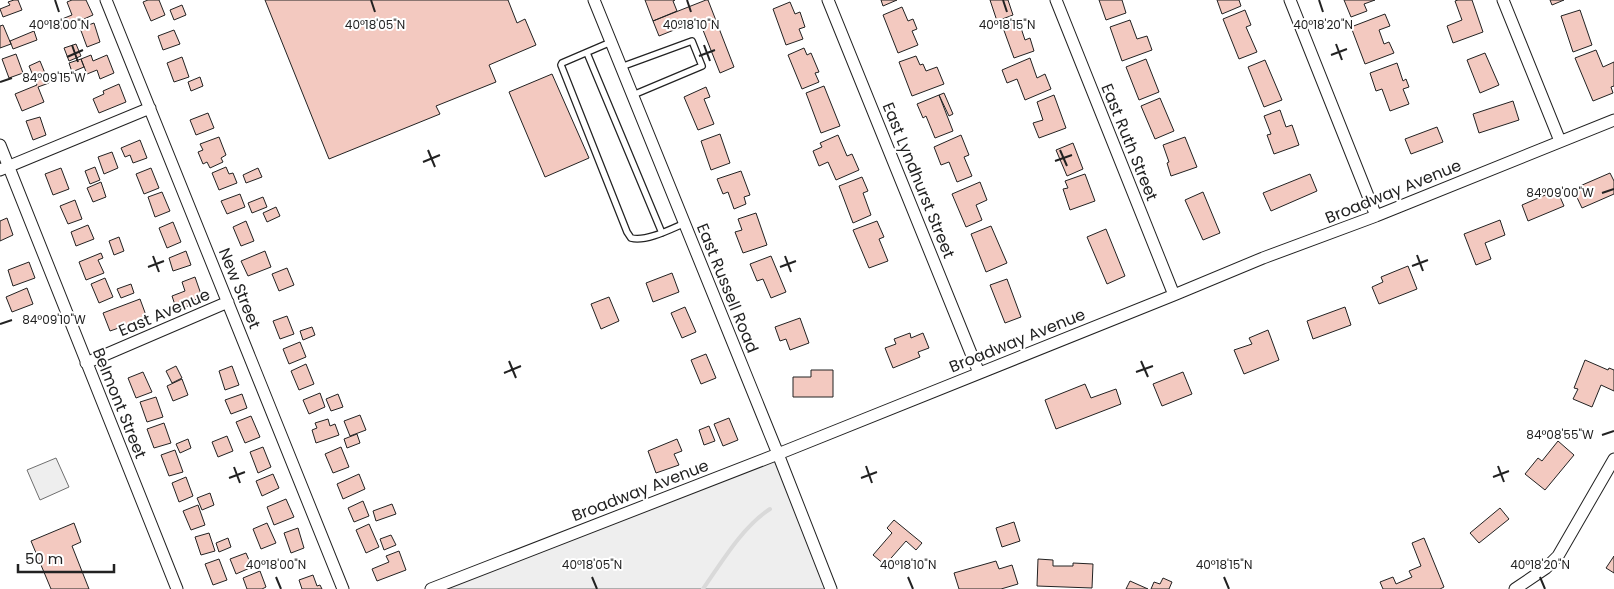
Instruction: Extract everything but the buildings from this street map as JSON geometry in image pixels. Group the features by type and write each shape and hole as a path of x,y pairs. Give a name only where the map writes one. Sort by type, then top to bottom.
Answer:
{"street":[{"name":"New Street","path":"106,0 343,589"},
{"name":"East Russell Road","path":"594,0 831,589"},
{"name":"East Lyndhurst Street","path":"828,0 979,373"},
{"name":"East Ruth Street","path":"1056,0 1174,296"},
{"path":"1290,0 1376,216"},
{"path":"1503,0 1560,141"},
{"path":"4,168 150,108"},
{"name":"Broadway Avenue","path":"431,589 778,454 1174,296 1263,258 1376,216 1614,120"},
{"name":"Belmont Street","path":"0,145 4,168 86,363 176,589"},
{"name":"East Avenue","path":"86,363 228,302"},
{"path":"1515,589 1546,568 1558,556 1614,459"}],"lane":[{"path":"621,67 692,41 702,66 633,95"},
{"path":"612,42 562,62 561,65 627,232 631,238 636,239 662,233 685,223"},
{"path":"587,53 662,233"}],"shaded area":[{"path":"778,454 831,589 431,589"},
{"path":"56,458 69,487 40,500 27,470"}],"waterway":[{"path":"703,589 742,535 760,516 770,509"}]}
